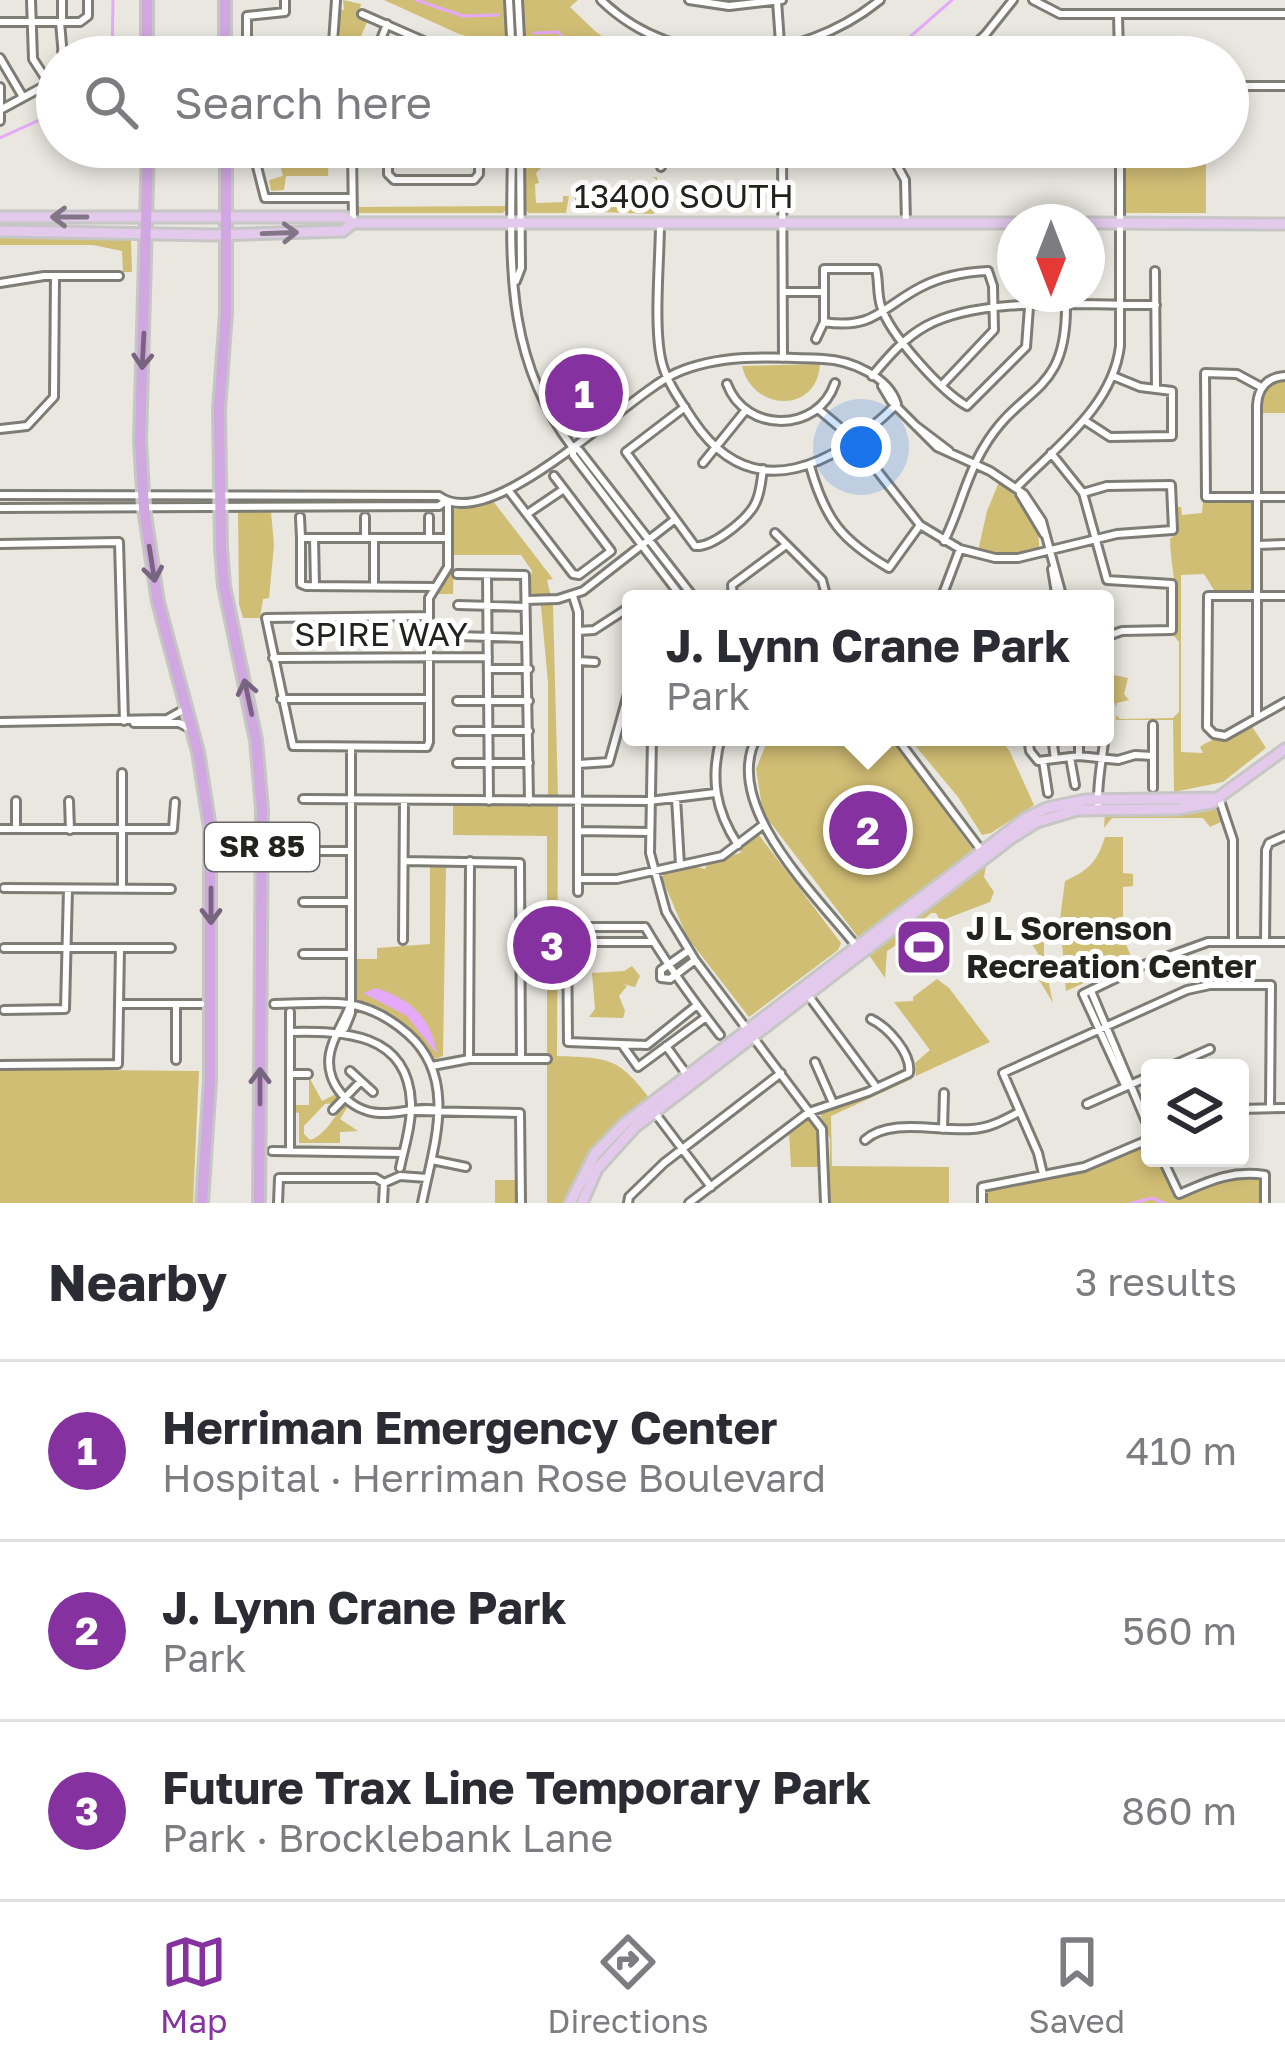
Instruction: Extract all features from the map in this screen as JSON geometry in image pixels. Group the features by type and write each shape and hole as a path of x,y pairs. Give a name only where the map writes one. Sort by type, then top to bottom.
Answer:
{"highway":[{"path":"147,0 147,36"},
{"path":"225,0 225,36"},
{"name":"SR 85","path":"148,168 140,418 144,502 155,588 208,800 211,847 210,1081 202,1203"},
{"name":"SR 85","path":"226,168 220,501 224,586 252,712 262,809 259,1203"}],"main road":[{"name":"13400 SOUTH","path":"0,217 344,217 353,223 997,223"},
{"name":"13400 SOUTH","path":"0,231 227,234 343,231 353,223"},
{"path":"1105,224 1285,224"},
{"path":"570,1203 606,1141 860,951 1026,818 1047,808 1220,798 1285,749"},
{"path":"582,1203 612,1149 687,1075 808,995 860,951"}],"street":[{"path":"31,0 36,64"},
{"path":"61,36 62,0"},
{"path":"0,22 85,20 88,0"},
{"path":"247,36 247,16 285,12 285,0"},
{"path":"333,36 336,0"},
{"path":"514,0 514,36"},
{"path":"514,0 520,17 517,36"},
{"path":"601,0 632,25 657,36"},
{"path":"689,0 728,6 779,0 781,36"},
{"path":"819,36 880,0"},
{"path":"984,36 1013,0"},
{"path":"1033,0 1060,14 1285,14"},
{"path":"362,14 409,36"},
{"path":"1118,14 1119,36"},
{"path":"382,36 387,24"},
{"path":"0,58 22,98"},
{"path":"1249,86 1285,86"},
{"path":"0,87 0,121"},
{"path":"0,110 36,90"},
{"path":"258,168 266,198 352,198"},
{"path":"352,168 353,223"},
{"path":"389,168 390,178 474,180 479,168"},
{"path":"516,168 516,281 519,332 528,372 573,455 687,590"},
{"path":"782,168 782,358"},
{"path":"899,168 904,176 906,223"},
{"path":"1018,491 1083,419 1113,376 1120,353 1120,168"},
{"path":"660,223 661,356 685,407 716,447 763,469 810,466 855,444 897,404"},
{"path":"816,339 824,322 822,273 826,268 876,269 883,312 942,385 968,406 1026,347 1030,312"},
{"path":"824,322 863,324 920,287 984,271 992,277 991,334 942,385"},
{"path":"1155,271 1156,389"},
{"path":"0,283 55,276 119,276"},
{"path":"0,429 23,428 54,397 55,276"},
{"path":"783,292 822,292"},
{"path":"1105,305 1156,305"},
{"path":"872,376 904,342 938,320 997,307"},
{"path":"944,541 988,440 1058,362 1065,344 1066,312"},
{"path":"220,501 439,506 509,491 668,377 701,364 782,358 846,362 872,376 916,425 949,451 1018,491 1037,512 1058,590"},
{"path":"1261,387 1237,374 1204,374 1206,497 1285,497"},
{"path":"1083,419 1110,437 1172,436 1173,393 1113,376"},
{"path":"1258,717 1257,405 1261,387 1285,376"},
{"path":"727,384 746,411 781,422 818,410 835,383"},
{"path":"685,407 626,452 700,548 752,510 763,469"},
{"path":"818,410 855,444 920,525 960,549 995,558 1048,552 1124,533 1171,532 1171,485 1115,485 1083,494"},
{"path":"703,463 746,411"},
{"path":"1051,453 1083,494 1107,580 1171,582 1172,630 1114,634"},
{"path":"810,466 834,526 853,546 889,568 920,525"},
{"path":"509,491 575,576 611,551 554,476"},
{"path":"527,514 564,489"},
{"path":"0,495 144,502"},
{"path":"0,508 388,496 439,496 447,501"},
{"path":"388,496 388,506"},
{"path":"429,616 266,618 293,746 427,748 429,616 434,586 448,568 447,501"},
{"path":"300,517 301,584 434,586"},
{"path":"364,517 364,537"},
{"path":"429,517 429,538"},
{"path":"458,605 525,604 573,596 674,520"},
{"path":"775,533 822,580 825,590"},
{"path":"301,538 448,538"},
{"path":"314,538 314,586"},
{"path":"374,538 374,586"},
{"path":"0,544 118,542 124,721"},
{"path":"647,543 677,590"},
{"path":"732,590 732,585 786,544"},
{"path":"1257,545 1285,544"},
{"path":"947,590 960,549"},
{"path":"594,564 604,576"},
{"path":"457,574 525,575 529,800"},
{"path":"488,575 488,801"},
{"path":"573,596 578,631 578,892"},
{"path":"1285,596 1208,596 1207,727 1225,736 1285,702"},
{"path":"578,631 594,630 622,612"},
{"path":"455,637 525,638"},
{"name":"SPIRE WAY","path":"273,658 488,657"},
{"path":"578,661 595,662"},
{"path":"490,669 529,669"},
{"path":"281,699 429,699"},
{"path":"457,700 529,701"},
{"path":"124,721 173,718 186,708"},
{"path":"578,764 609,762 622,715"},
{"path":"0,722 179,723 193,732"},
{"path":"1153,724 1153,788"},
{"path":"458,731 529,731"},
{"path":"652,746 652,870 666,912 694,961 781,1072 824,1136 825,1203"},
{"path":"719,746 715,794 739,845"},
{"path":"753,746 747,777 753,806 860,951"},
{"path":"903,746 984,854"},
{"path":"1029,746 1043,761 1048,793"},
{"path":"1053,746 1055,759"},
{"path":"1075,785 1077,746"},
{"path":"1097,804 1102,746"},
{"path":"351,748 350,1004 329,1062 345,1098 372,1112 520,1113 521,1203"},
{"path":"1043,761 1153,756"},
{"path":"457,763 529,763"},
{"path":"122,773 122,889"},
{"path":"303,799 649,801 715,794"},
{"path":"676,798 680,865"},
{"path":"1220,798 1233,840 1233,941"},
{"path":"403,940 404,799"},
{"path":"16,801 16,830"},
{"path":"70,801 70,830"},
{"path":"0,830 168,830 176,825 175,802"},
{"path":"578,879 617,879 722,856 763,825"},
{"path":"578,831 649,832"},
{"path":"1265,942 1266,850 1269,843 1285,836"},
{"path":"303,850 350,851"},
{"path":"404,861 520,863 521,1060"},
{"path":"469,1059 470,861"},
{"path":"4,888 171,889"},
{"path":"4,1010 65,1009 68,889"},
{"path":"303,902 350,902"},
{"path":"667,966 644,927 567,927 568,1042 647,1045 697,1005"},
{"path":"567,941 653,942"},
{"path":"1141,1114 1087,992 1208,942 1285,942"},
{"path":"4,948 171,948"},
{"path":"0,1066 118,1064 120,948"},
{"path":"688,951 661,970 661,979 667,981 694,961"},
{"path":"303,954 350,954"},
{"path":"675,976 720,1035"},
{"path":"1043,1174 1003,1073 1187,990 1210,985 1271,985 1270,1108"},
{"path":"808,995 877,1088"},
{"path":"121,1004 201,1004"},
{"path":"176,1004 176,1060"},
{"path":"274,1004 350,1004 394,1022 418,1043 432,1066 440,1111 422,1203"},
{"path":"290,1012 290,1151"},
{"path":"622,1045 638,1067 706,1017"},
{"path":"689,1203 809,1112 877,1088 910,1070 909,1060 872,1019"},
{"path":"290,1032 339,1031 367,1038 392,1055 406,1079 411,1110 400,1168"},
{"path":"666,1046 687,1075"},
{"path":"1186,1059 1210,1048"},
{"path":"432,1066 469,1059 547,1060"},
{"path":"815,1062 833,1102"},
{"path":"350,1071 373,1092"},
{"path":"628,1203 682,1149 781,1072"},
{"path":"290,1075 308,1075"},
{"path":"1087,1104 1141,1080"},
{"path":"333,1110 361,1081"},
{"path":"943,1129 944,1093"},
{"path":"652,1108 711,1187"},
{"path":"1249,1109 1285,1108"},
{"path":"865,1140 873,1132 889,1130 992,1126 1019,1112"},
{"path":"982,1203 982,1186 1084,1167 1141,1139"},
{"path":"272,1151 403,1153"},
{"path":"349,1152 349,1168"},
{"path":"432,1160 466,1167"},
{"path":"1166,1167 1178,1194 1220,1176 1265,1174 1265,1203"},
{"path":"384,1183 400,1176 427,1178"},
{"path":"278,1203 279,1178 376,1178 384,1183"},
{"path":"383,1203 384,1183"}],"shaded area":[{"path":"343,0 361,4 358,16 368,20 361,36 340,36 340,19 335,17 338,10 344,10"},
{"path":"384,0 506,0 508,36 459,34"},
{"path":"521,0 578,0 570,7 602,36 522,36"},
{"path":"281,168 328,168 328,176 286,176 284,190 271,191 269,180 283,176"},
{"path":"524,168 541,168 536,173 536,203 563,202 563,196 569,196 566,213 528,213"},
{"path":"1126,168 1206,168 1206,213 1125,213"},
{"path":"652,177 657,177 657,209 653,214 575,211 575,183 578,207 656,205 656,179"},
{"path":"508,206 503,213 357,213 355,207"},
{"path":"0,237 131,240 132,272 123,272 122,251 93,245 0,245"},
{"path":"820,364 808,392 784,401 758,392 742,366"},
{"path":"1285,380 1285,413 1259,413 1263,392"},
{"path":"999,482 1028,511 1037,529 1039,549 1012,554 978,551"},
{"path":"1203,500 1253,502 1254,590 1214,590 1204,574 1181,575 1181,752 1203,753 1200,747 1205,744 1251,725 1266,748 1223,782 1174,792 1173,720 1116,720 1116,715 1120,719 1173,718 1179,712 1179,642 1174,636 1170,539 1177,533 1176,507 1181,507 1182,515 1202,513"},
{"path":"493,501 553,579 547,580 553,605 558,797 557,1056 610,1062 629,1074 650,1099 594,1149 567,1203 547,1203 547,836 453,835 453,802 548,805 548,683 540,596 528,592 532,571 521,555 454,555 453,594 433,594 450,571 452,510"},
{"path":"238,511 271,512 274,545 269,598 263,599 260,618 243,618 239,604"},
{"path":"1114,675 1128,678 1124,694 1129,700 1117,703 1116,708"},
{"path":"765,746 897,746 973,850 858,937 763,813 756,769"},
{"path":"916,746 1006,746 1034,805 982,835"},
{"path":"1215,807 1221,822 1210,827 1203,818 1112,818 1104,828 1105,812"},
{"path":"759,835 841,943 749,1017 687,937 662,878 665,872 693,866 705,869 707,864 740,853"},
{"path":"1105,837 1123,837 1123,873 1133,874 1133,886 1123,887 1123,937 1133,961 1066,991 1060,919 1065,881 1091,864"},
{"path":"986,866 984,877 994,892 990,902 940,921 931,913 913,929 915,933 887,951 885,978 869,955"},
{"path":"430,867 446,867 443,1056 435,1059 393,1016 357,1002 355,959 377,959 377,948 430,944"},
{"path":"1036,914 1044,919 1044,955 1053,1003 1038,978 1033,979 1040,967 1037,951 1020,935"},
{"path":"632,966 640,976 635,987 623,984 627,986 619,996 623,1018 589,1017 595,1009 592,973"},
{"path":"937,979 990,1042 916,1076 915,1063 930,1050 894,1002 913,1001"},
{"path":"376,988 417,1012 430,1030 437,1054 407,1016 363,993"},
{"path":"0,1069 199,1071 193,1203 0,1203"},
{"path":"911,1076 831,1116 832,1166 949,1167 949,1203 829,1203 830,1139 819,1110"},
{"path":"309,1077 322,1101 336,1094 339,1098 325,1104 304,1126 304,1134 310,1140 321,1134 345,1104 340,1119 358,1131 340,1132 340,1143 299,1143 299,1113 294,1112 294,1105 309,1105"},
{"path":"806,1120 820,1136 821,1167 791,1167 789,1133"},
{"path":"1141,1143 1141,1167 1166,1167 1179,1194 1220,1176 1265,1175 1265,1203 982,1203 982,1187 1084,1167"},
{"path":"495,1180 521,1180 521,1203 495,1203"}],"waterway":[{"path":"112,36 113,0"},
{"path":"416,0 463,16 498,15"},
{"path":"911,36 952,0"},
{"path":"534,33 558,32 561,36"},
{"path":"0,138 36,122"},
{"path":"1132,1203 1152,1198 1164,1203"}],"place":[{"name":"Herriman Emergency Center","path":"584,393"},
{"name":"J. Lynn Crane Park","path":"868,830"},
{"name":"Future Trax Line Temporary Park","path":"552,945"},
{"name":"J L Sorenson Recreation Center","path":"924,947"}]}
